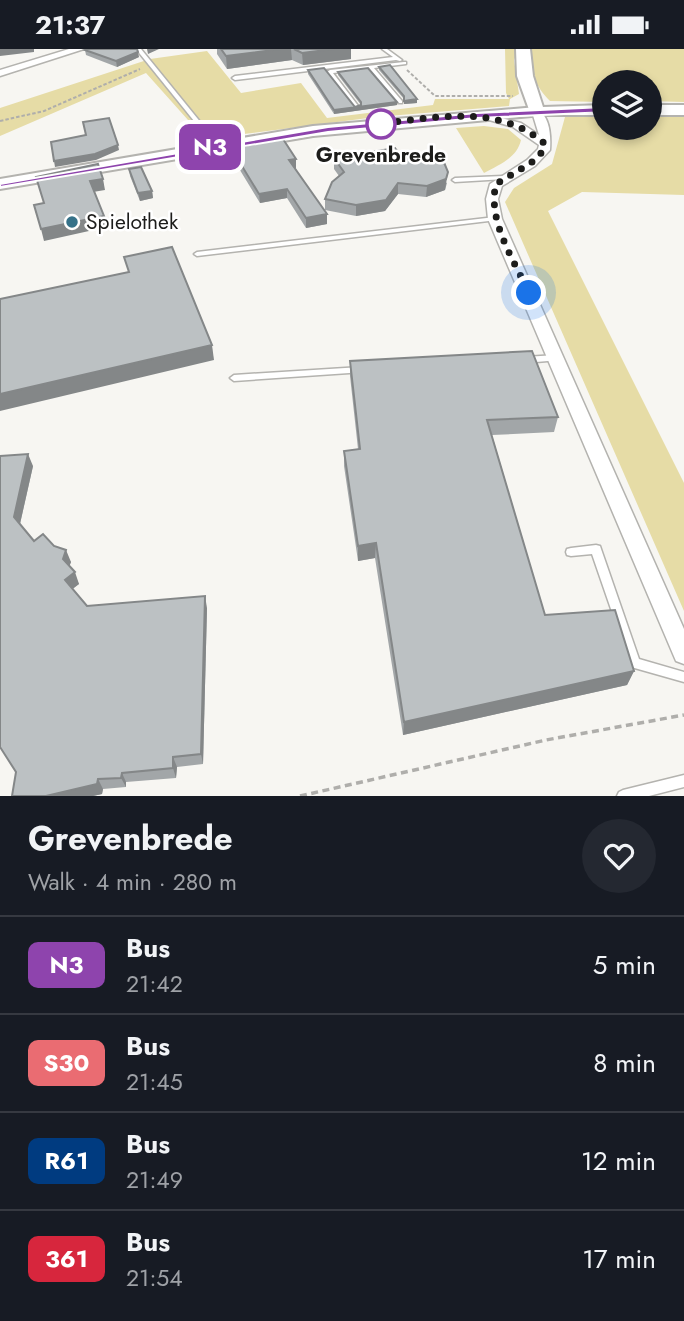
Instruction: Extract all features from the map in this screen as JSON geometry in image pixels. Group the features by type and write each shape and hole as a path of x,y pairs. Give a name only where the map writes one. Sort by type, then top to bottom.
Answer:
{"main road":[{"path":"523,49 524,76 537,112"},
{"path":"0,184 217,146 355,126 477,115 592,110"},
{"path":"662,110 684,110"}],"street":[{"path":"0,73 79,49"},
{"path":"537,112 545,133 544,150 531,163 496,184 492,199 495,219 558,358 684,654"},
{"path":"477,115 517,125 544,143"}],"lane":[{"path":"138,49 217,146"},
{"path":"384,49 404,62"},
{"path":"235,78 398,58"},
{"path":"356,107 330,72 404,62"},
{"path":"370,67 400,102"},
{"path":"455,180 503,178"},
{"path":"197,254 495,219"},
{"path":"518,361 558,358"},
{"path":"234,378 372,370"},
{"path":"571,552 596,549 635,663 684,677"},
{"path":"623,796 684,781"}],"path":[{"path":"404,62 402,65 435,96 513,96"},
{"path":"0,121 44,111 149,65"},
{"path":"300,796 546,740 684,715"}],"shaded area":[{"path":"505,49 519,49 514,60 519,94 510,99 509,106 376,117 205,139 146,73 0,136 0,108 150,59 207,51 241,93 301,83 327,118 433,105 435,99 509,99 506,93"},
{"path":"531,49 684,49 684,102 662,101 662,70 592,70 592,102 550,101 534,77"},
{"path":"662,115 684,115 684,195 582,192 548,211 684,483 684,611 505,202 514,188 552,164 565,117 592,116 592,140 662,140"},
{"path":"484,126 508,129 521,140 516,152 484,173 456,128"}],"building":[{"path":"137,49 138,52 116,61 85,50"},
{"path":"221,49 281,49 226,56"},
{"path":"294,49 334,49 302,53"},
{"path":"390,65 417,99 404,101 404,96 379,67"},
{"path":"324,68 355,107 361,105 361,102 338,72 368,68 397,102 334,110 308,70"},
{"path":"109,118 118,145 95,154 54,161 51,142 86,135 83,122"},
{"path":"283,139 296,159 289,160 327,214 306,218 287,189 259,194 231,148"},
{"path":"395,148 403,159 441,155 448,172 446,179 427,186 398,183 386,200 356,205 325,199 332,182 344,172 334,158"},
{"path":"98,164 103,179 90,181 104,216 41,229 34,205 44,203 36,177"},
{"path":"141,167 152,191 138,193 129,169"},
{"path":"172,247 212,345 0,394 0,299 129,272 124,257"},
{"path":"532,351 558,417 487,420 545,615 615,610 634,671 404,722 376,543 358,546 344,451 360,449 350,361"},
{"path":"28,454 14,517 34,541 43,534 54,546 66,550 63,559 75,572 65,580 87,606 205,596 201,754 173,757 173,768 122,773 121,778 98,779 97,784 46,796 12,796 16,772 0,747 0,456"}],"bus line":[{"name":"N3","path":"0,184 236,142 328,129 477,115 592,110"}],"place":[{"name":"Grevenbrede","path":"381,124"},
{"name":"Spielothek","path":"72,222"}],"route":[{"path":"381,124 377,124 477,115 517,125 533,133 544,143 544,150 531,163 496,184 492,199 495,219 529,293"}]}
